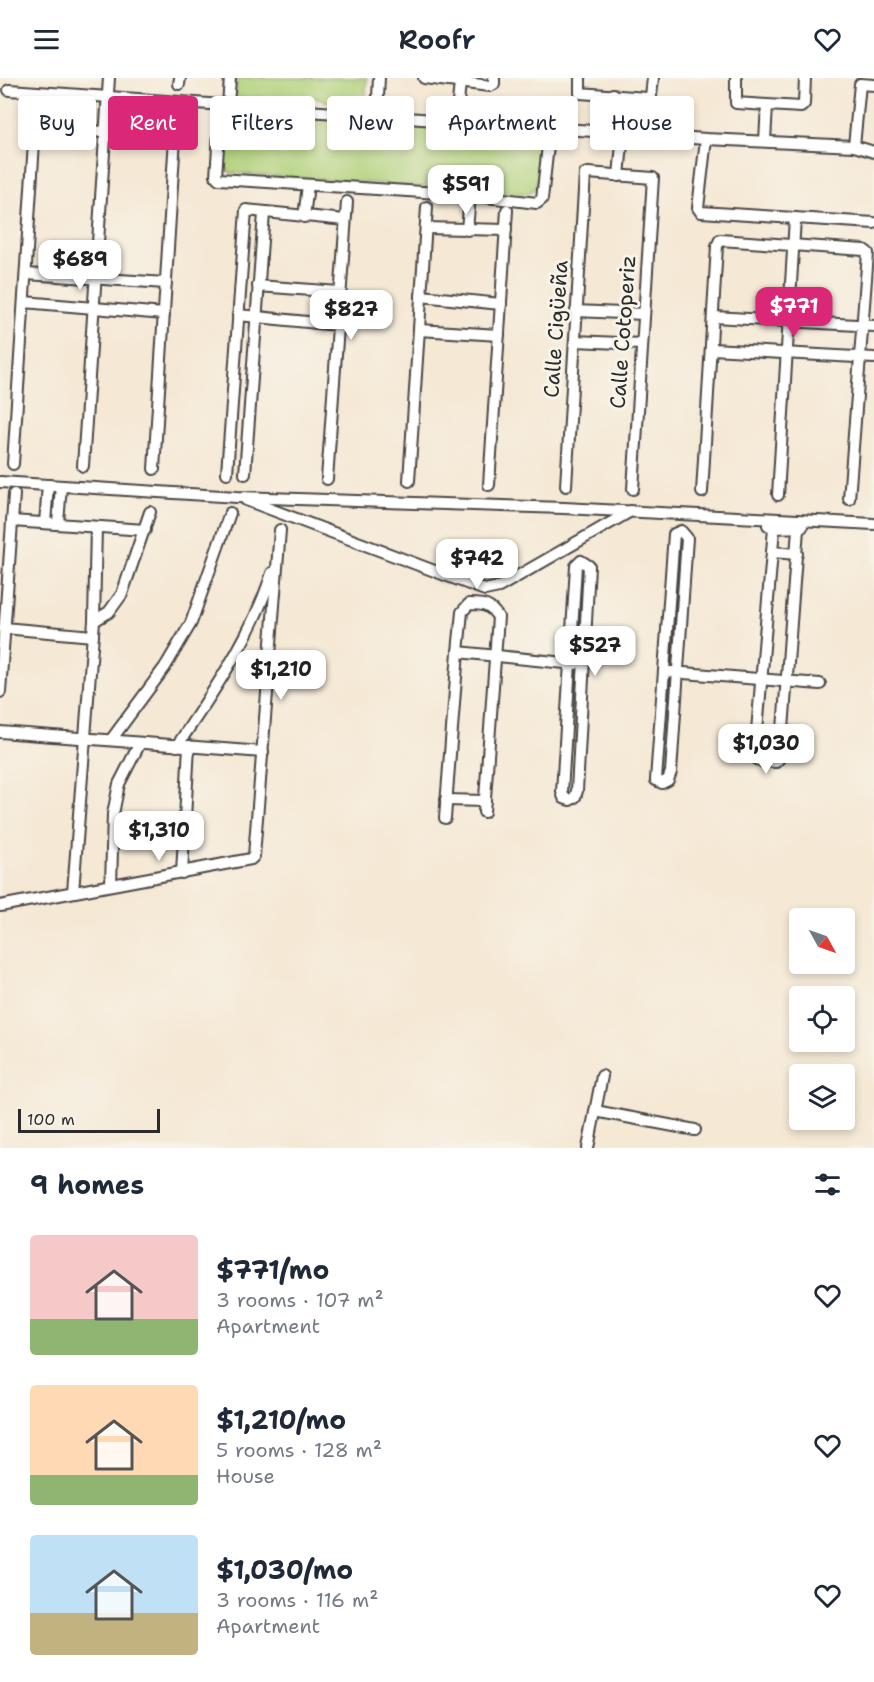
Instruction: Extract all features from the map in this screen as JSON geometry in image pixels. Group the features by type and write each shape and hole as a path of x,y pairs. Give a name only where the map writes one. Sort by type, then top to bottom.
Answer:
{"street":[{"path":"108,96 109,78"},
{"path":"226,96 230,78"},
{"path":"378,96 379,78"},
{"path":"424,78 490,86 494,84 494,78"},
{"path":"580,78 580,93 650,97 653,78"},
{"path":"736,78 734,102 803,106 806,78"},
{"path":"459,96 460,83"},
{"path":"854,146 860,84 874,85"},
{"path":"9,90 108,97 83,466"},
{"path":"765,141 767,105"},
{"path":"96,132 108,133"},
{"path":"694,138 854,146 874,152"},
{"path":"706,139 699,210 874,223"},
{"path":"13,464 34,150"},
{"path":"154,469 174,150"},
{"path":"220,150 217,178 470,195 540,203 547,150"},
{"path":"619,176 622,150"},
{"name":"Calle Cigüeña","path":"566,486 585,174 619,176"},
{"name":"Calle Cotoperiz","path":"619,176 653,178 633,489"},
{"path":"304,217 308,185"},
{"path":"467,230 470,195"},
{"path":"327,479 347,202"},
{"path":"409,481 427,207"},
{"path":"227,472 246,210 345,220"},
{"path":"489,485 507,210"},
{"path":"244,474 264,213"},
{"path":"778,495 795,218"},
{"path":"426,228 506,230"},
{"path":"702,492 717,246 720,240 867,250 849,498"},
{"path":"26,274 166,283"},
{"path":"258,286 339,292"},
{"path":"421,296 501,304"},
{"path":"24,302 164,314"},
{"path":"576,311 644,314"},
{"path":"238,315 338,325"},
{"path":"714,317 874,327"},
{"path":"419,330 499,335"},
{"path":"574,341 642,344"},
{"path":"712,349 874,358"},
{"path":"0,482 237,497 752,516 874,524"},
{"path":"45,523 48,485"},
{"path":"58,523 61,486"},
{"path":"0,692 14,494"},
{"path":"237,497 485,590 500,587 631,511"},
{"path":"94,621 109,612 122,594 146,530 150,512"},
{"path":"111,740 165,667 191,622 230,513"},
{"path":"752,516 774,528 798,529 817,519"},
{"path":"12,521 146,530"},
{"path":"73,892 94,621 96,527"},
{"path":"774,528 754,755 759,761 776,762 781,756 798,529"},
{"path":"0,906 182,873 251,859 254,856 280,530"},
{"path":"681,531 687,538 678,673 670,772 668,780 662,783 656,780 662,671 674,534 681,531"},
{"path":"772,552 797,554"},
{"path":"182,873 183,746 240,650 264,601 278,553"},
{"path":"581,561 589,566 577,791 575,797 570,800 564,798 562,792 569,664 576,566 581,561"},
{"path":"482,604 485,590"},
{"path":"444,818 462,612 469,604 482,604 492,608 498,617 485,807 446,800"},
{"path":"4,628 93,636"},
{"path":"458,652 582,665"},
{"path":"662,671 820,684"},
{"path":"0,732 263,752"},
{"path":"111,885 113,814 119,784 140,742"},
{"path":"588,1148 602,1076"},
{"path":"595,1111 695,1130"}],"green space":[{"path":"237,78 367,78 366,96 327,96 327,101 315,98 315,96 235,96"},
{"path":"315,116 327,117 327,150 414,150 414,123 426,123 426,150 539,150 537,187 527,194 230,173 223,164 224,150 315,150"}]}
